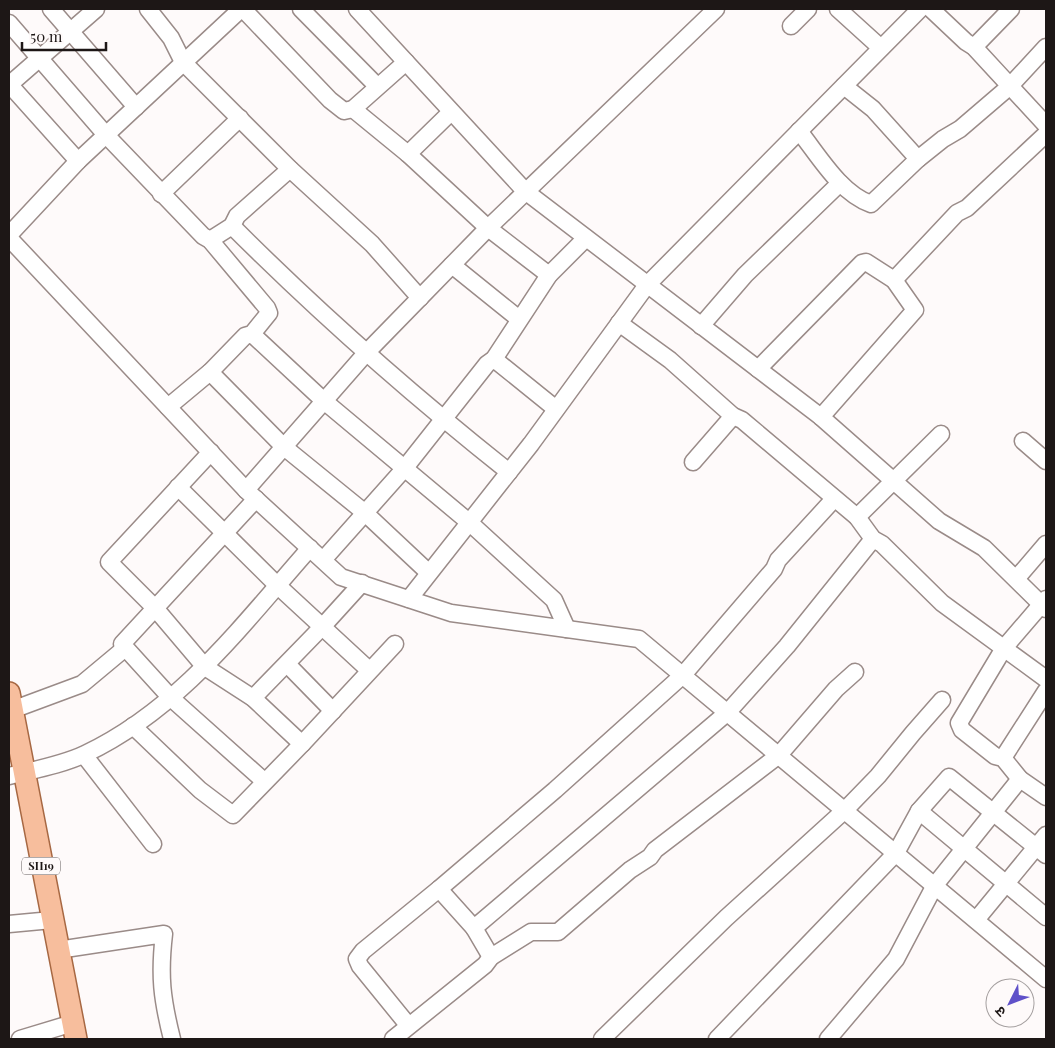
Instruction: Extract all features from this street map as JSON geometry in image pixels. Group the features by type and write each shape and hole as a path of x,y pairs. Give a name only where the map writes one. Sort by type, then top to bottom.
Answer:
{"main road":[{"name":"SH19","path":"10,701 16,774 52,920 75,1031"}],"street":[{"path":"51,9 136,107"},
{"path":"78,161 9,84 96,9"},
{"path":"148,9 171,38 183,62 290,169 372,244 420,298"},
{"path":"406,62 353,109 344,111 330,100 242,9 78,161 9,237 251,494 341,577 451,612 639,639 1046,979"},
{"path":"301,9 377,86"},
{"path":"357,9 525,191 821,417 939,521 984,548 1045,604 1004,648 959,723 962,730 995,756 1003,758 1020,779 1046,796"},
{"path":"264,781 171,698 124,649 122,644 224,532 284,447 367,352 525,191 716,9"},
{"path":"791,26 808,9"},
{"path":"838,9 881,48"},
{"path":"409,599 509,472 647,285 920,9"},
{"path":"931,9 966,42 974,47 1046,125"},
{"path":"974,47 1011,9"},
{"path":"9,23 106,135 161,194 203,236 210,240 267,308 269,313 252,334 245,336 210,372 168,407"},
{"path":"799,131 840,182 864,202 871,204 918,159 943,139 960,129 1009,87 1046,47"},
{"path":"844,86 874,109 918,159"},
{"path":"353,109 408,154 488,228 549,275"},
{"path":"408,154 451,112"},
{"path":"161,194 240,118"},
{"path":"894,280 957,213 967,208 1046,134"},
{"path":"210,240 232,226 237,216 290,169"},
{"path":"701,326 745,275 840,182"},
{"path":"232,226 279,273 444,421 509,472"},
{"path":"323,560 444,421 487,364 494,359 549,275 586,238"},
{"path":"758,369 862,263 866,262 894,280 915,310 821,417"},
{"path":"452,266 519,319"},
{"path":"619,323 670,360 733,416 742,420 857,517 873,540 882,544 942,603 1046,679"},
{"path":"252,334 324,401 469,523 554,600 567,629"},
{"path":"494,359 556,409"},
{"path":"210,372 284,447 364,512 430,573"},
{"path":"692,462 733,416"},
{"path":"857,517 941,434"},
{"path":"1023,441 1046,461"},
{"path":"210,452 109,562 155,608 205,667 253,698 302,744"},
{"path":"178,487 277,585 369,670"},
{"path":"408,1025 360,966 357,959 363,951 439,889 683,675 774,569 778,560 834,499"},
{"path":"474,928 728,712 787,646 873,540"},
{"path":"1016,579 1046,544"},
{"path":"16,774 84,755 156,711 205,667 310,548"},
{"path":"253,698 362,583"},
{"path":"133,726 200,790 233,815 264,781 273,776 395,644"},
{"path":"10,701 82,684 124,649"},
{"path":"287,664 334,711"},
{"path":"393,1039 485,964 491,957 531,932 558,932 630,870 650,857 655,850 779,755 836,689 856,672"},
{"path":"1003,758 1046,691"},
{"path":"602,1039 726,918 845,810 878,776 912,733 942,700"},
{"path":"84,755 153,844"},
{"path":"718,1039 896,853 919,811 949,777 994,811 1026,840 1043,845 1006,884 976,920"},
{"path":"828,1039 896,959 935,885 1020,779"},
{"path":"919,811 1046,917"},
{"path":"439,889 474,928 491,957"},
{"path":"9,924 52,920"},
{"path":"58,950 164,934 160,965 161,996 172,1039"},
{"path":"20,1039 75,1031"}]}
